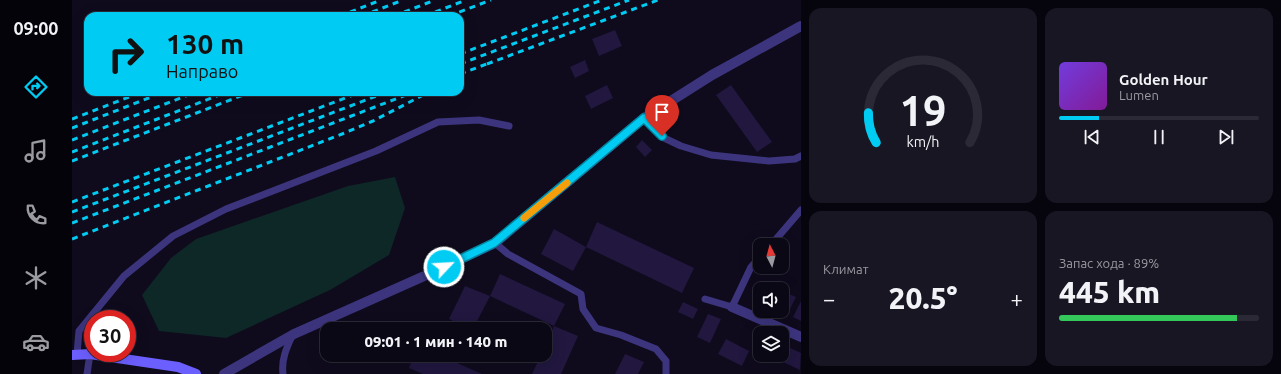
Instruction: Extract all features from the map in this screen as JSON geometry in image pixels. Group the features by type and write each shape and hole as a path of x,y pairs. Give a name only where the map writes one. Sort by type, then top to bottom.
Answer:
{"main road":[{"path":"136,361 178,367 196,374"}],"street":[{"path":"224,374 294,334 431,273 494,243 644,118 712,75 801,26"},
{"path":"732,307 801,337"}],"lane":[{"path":"644,118 662,136 681,146 711,155 769,161 795,159 801,156"},
{"path":"75,354 79,330 124,276 173,236 226,209 376,151 438,122 478,120 509,126"},
{"path":"776,238 801,210"},
{"path":"494,243 508,254 580,294 584,309 596,328 656,349 666,361 666,374"},
{"path":"705,298 732,307 753,265"},
{"path":"283,374 284,354 294,334"},
{"path":"87,374 89,362"}],"green space":[{"path":"395,177 405,208 389,255 330,290 226,338 159,331 142,295 171,258 196,239 348,186"}],"building":[{"path":"615,30 622,46 599,56 592,39"},
{"path":"585,60 589,71 575,78 570,67"},
{"path":"607,85 613,98 591,109 585,96"},
{"path":"731,85 772,142 757,152 716,95"},
{"path":"642,140 652,150 645,157 636,147"},
{"path":"597,222 694,268 682,293 586,247"},
{"path":"554,229 586,247 573,271 541,254"},
{"path":"500,274 565,304 554,326 552,325 552,322 545,322 490,296"},
{"path":"465,286 490,296 477,322 455,322 449,319"},
{"path":"789,294 796,297 789,311"},
{"path":"801,301 801,321 793,317"},
{"path":"683,302 698,309 693,319 678,312"},
{"path":"708,314 721,319 710,343 697,337"},
{"path":"554,326 578,336 561,374 532,374 538,362 552,362 552,330"},
{"path":"726,339 749,351 742,366 718,354"},
{"path":"789,347 801,353 800,370 783,362 789,362"},
{"path":"625,354 644,362 638,374 615,374"},
{"path":"411,362 455,362 482,374 423,374 409,368"}],"railway":[{"path":"350,12 381,0"},
{"path":"372,12 403,0"},
{"path":"404,12 435,0"},
{"path":"435,12 466,0"},
{"path":"460,12 491,0"},
{"path":"464,52 602,0"},
{"path":"464,62 629,0"},
{"path":"487,64 658,0"},
{"path":"464,72 492,62"},
{"path":"72,119 132,96"},
{"path":"72,128 154,96"},
{"path":"72,140 186,96"},
{"path":"72,152 217,96"},
{"path":"72,161 241,96"},
{"path":"72,202 350,96"},
{"path":"72,212 376,96"},
{"path":"72,223 404,96"},
{"path":"72,239 342,134 373,121 421,96"}],"slow traffic":[{"path":"524,218 567,183"}],"route":[{"path":"444,267 494,243 644,118 662,136"}]}
